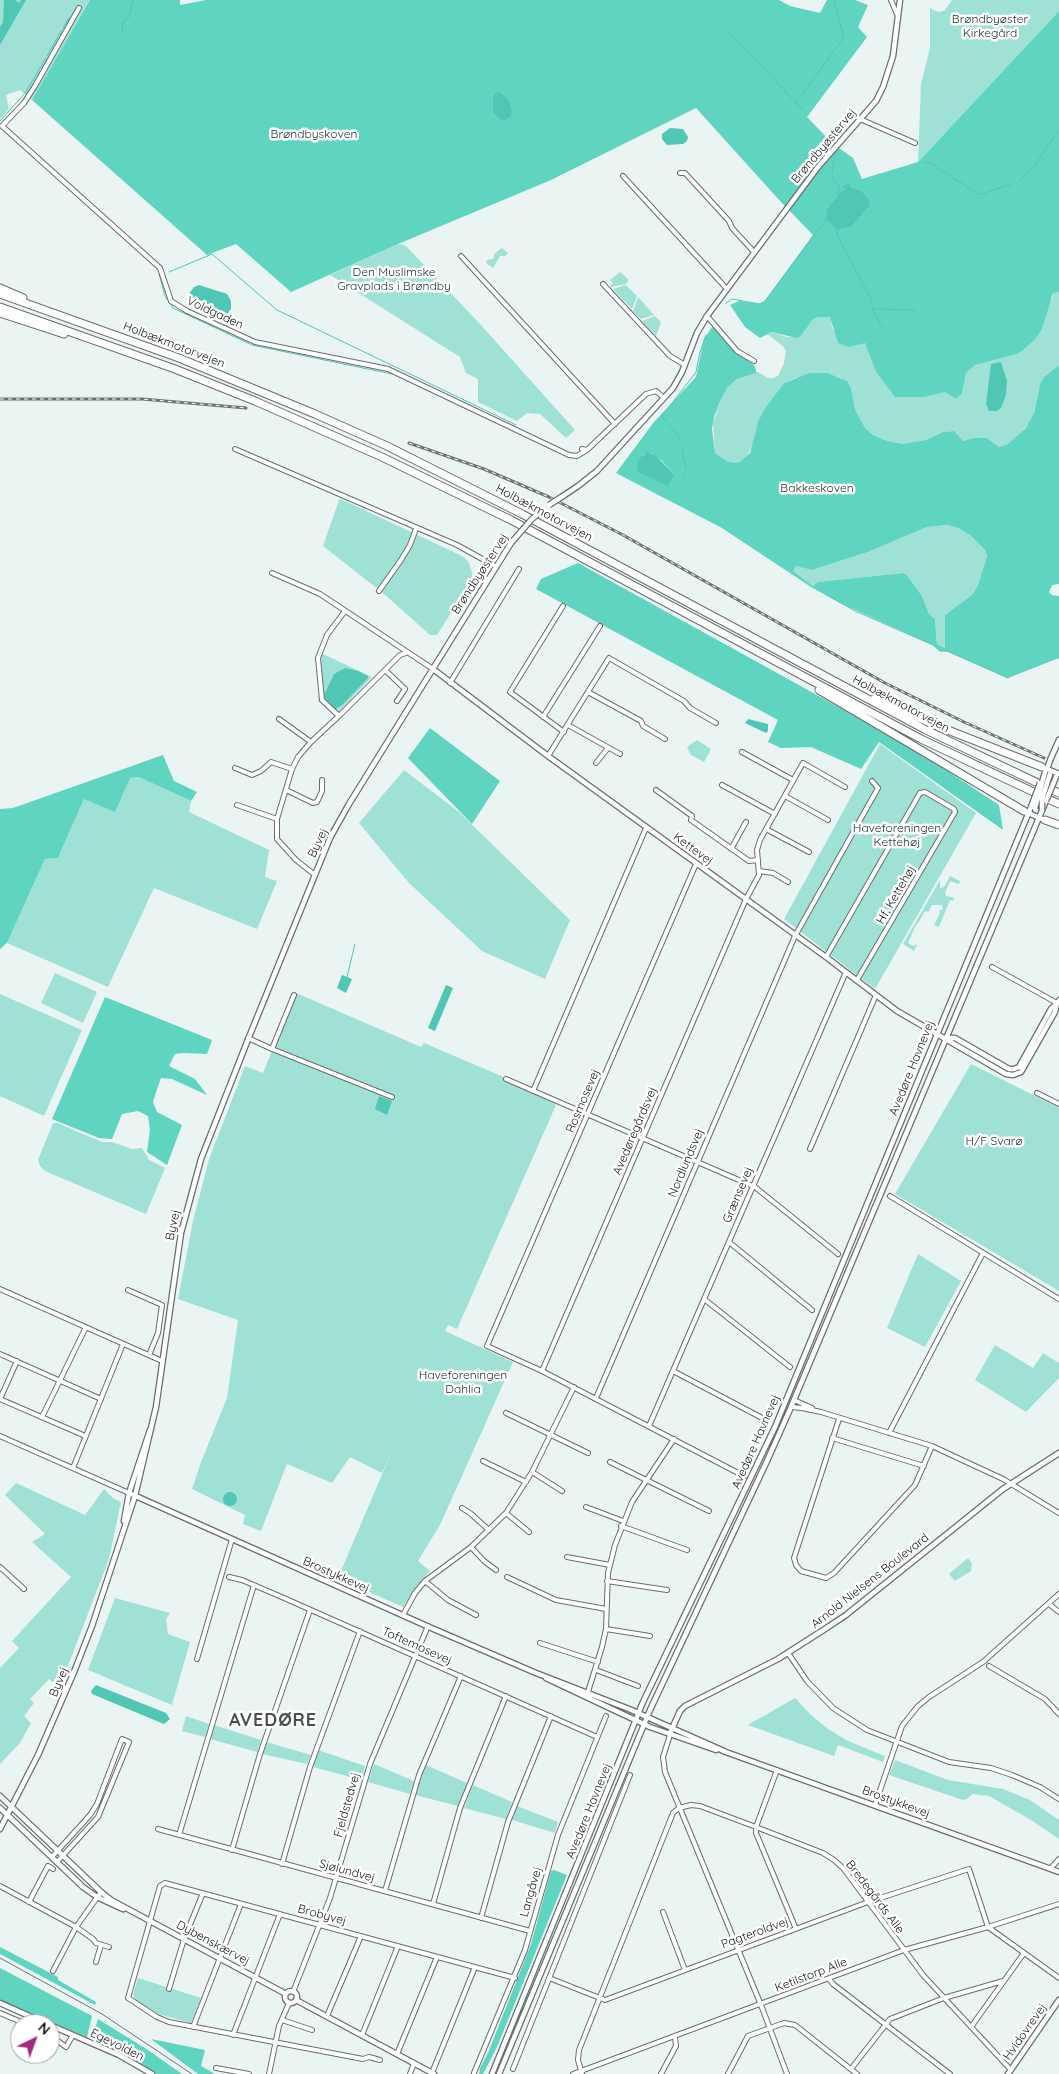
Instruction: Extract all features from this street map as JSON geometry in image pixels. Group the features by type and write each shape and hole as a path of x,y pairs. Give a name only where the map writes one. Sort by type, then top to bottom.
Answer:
{"highway":[{"path":"0,288 74,320"},
{"name":"Holbækmotorvejen","path":"0,294 179,358 316,414 387,446 584,546 848,689 968,751 1059,793"},
{"name":"Holbækmotorvejen","path":"0,307 175,369 255,401 382,457 511,520 920,739 1059,804"},
{"path":"0,313 67,336 100,343"},
{"path":"793,671 818,690 1029,810"},
{"path":"848,689 1046,769"},
{"path":"1042,819 1059,825"}],"street":[{"path":"892,0 898,15"},
{"name":"Brøndbyøstervej","path":"433,669 511,543 543,509 578,486 596,471 673,388 685,365 697,333 707,316 818,167 876,101 883,87 896,44 900,0"},
{"name":"Voldgaden","path":"79,8 24,104 2,126 160,268 171,301 187,311 255,342 388,369 569,455 577,456 615,424"},
{"path":"860,119 914,143"},
{"path":"680,173 685,173 754,252"},
{"path":"623,176 727,289"},
{"path":"461,256 615,424 649,392 656,391 664,398"},
{"path":"603,284 670,356 685,365"},
{"path":"707,316 737,351 754,361"},
{"path":"235,449 416,529 457,545 495,566"},
{"path":"378,591 402,560 416,529"},
{"path":"450,684 519,569"},
{"path":"272,573 320,594 397,644 406,653 411,654 433,669"},
{"path":"563,606 510,692 564,732"},
{"path":"339,716 322,700 318,658 328,635 345,611"},
{"path":"544,717 600,626"},
{"path":"314,875 277,839 278,819 292,769 298,757 311,742 400,655 406,653"},
{"path":"548,756 609,658 684,701 690,708 716,723"},
{"name":"Kettevej","path":"433,669 450,684 826,957 876,996 905,1016 947,1038 952,1044 1006,1074 1017,1075 1026,1065 1058,1003"},
{"name":"Byvej","path":"0,1829 74,1672 135,1496 152,1425 180,1233 200,1159 330,838 433,669"},
{"path":"384,670 405,689 397,701"},
{"path":"588,692 641,722 643,726 665,739"},
{"path":"279,719 311,742"},
{"path":"568,725 620,754"},
{"name":"Avedøre Havnevej","path":"492,2074 639,1714 775,1427 1058,742"},
{"path":"596,763 608,748"},
{"path":"742,752 793,780"},
{"path":"235,768 252,775 262,771 271,762 292,769"},
{"path":"788,882 773,873 760,871 758,845 803,763 845,787"},
{"path":"1042,811 1046,769 1058,773"},
{"name":"Avedøre Havnevej","path":"499,2074 647,1717 791,1407 1042,819 1042,811 1058,773"},
{"path":"286,790 313,803 317,802 322,791 322,780"},
{"path":"795,936 878,788 872,781"},
{"path":"722,785 774,814"},
{"path":"656,790 692,816 691,820 731,849 749,861 758,860"},
{"name":"Hf. Kettehøj","path":"826,957 920,793 925,792 954,809 955,812 857,980"},
{"path":"785,796 828,820"},
{"path":"237,805 278,819"},
{"path":"1029,810 1042,819"},
{"path":"731,849 746,822"},
{"path":"533,1091 646,828"},
{"path":"766,828 808,852"},
{"name":"Rosmosevej","path":"542,1371 487,1346 696,864"},
{"name":"Avedøregårdsvej","path":"542,1371 760,871"},
{"name":"Nordlundsvej","path":"596,1398 795,936"},
{"path":"992,967 1058,1003"},
{"name":"Grænsevej","path":"649,1426 846,972"},
{"path":"272,1049 294,994"},
{"path":"810,1149 876,996"},
{"path":"248,1038 392,1097"},
{"path":"506,1079 753,1186 838,1254"},
{"path":"1037,1093 1059,1104"},
{"path":"890,1196 1059,1299"},
{"path":"729,1242 812,1310"},
{"path":"889,1433 984,1253"},
{"path":"0,1289 162,1361"},
{"path":"128,1290 162,1305 158,1333 149,1355"},
{"path":"704,1299 790,1367"},
{"path":"42,1417 86,1328"},
{"path":"73,1468 122,1344"},
{"path":"0,1354 101,1398"},
{"path":"17,1361 0,1399 83,1435"},
{"path":"542,1371 744,1476"},
{"path":"673,1371 766,1420"},
{"path":"403,1615 415,1593 425,1581 471,1547 506,1512 532,1472 574,1387"},
{"path":"794,1400 821,1412 932,1446 1010,1483 1059,1513"},
{"path":"791,1407 821,1412"},
{"path":"506,1413 588,1453"},
{"path":"839,1418 794,1558 797,1567 801,1571 826,1578 834,1573 915,1485 932,1446"},
{"name":"Byvej","path":"121,1537 129,1493 152,1425"},
{"path":"0,1436 129,1493"},
{"path":"832,1438 924,1466"},
{"path":"585,1698 596,1670 606,1629 607,1581 622,1524 646,1480 674,1439"},
{"name":"Arnold Nielsens Boulevard","path":"670,1734 680,1711 691,1702 788,1653 846,1615 1010,1483 1059,1453"},
{"path":"483,1461 526,1482"},
{"path":"610,1462 709,1511"},
{"path":"532,1472 562,1491"},
{"name":"Brostykkevej","path":"129,1493 536,1673 588,1692 726,1752"},
{"path":"586,1507 622,1524 688,1550"},
{"path":"462,1508 489,1530"},
{"path":"506,1512 529,1532"},
{"path":"197,1659 232,1539"},
{"path":"471,1547 484,1561 496,1570"},
{"path":"567,1557 610,1565"},
{"path":"0,1567 24,1589"},
{"name":"Toftemosevej","path":"229,1577 254,1585 597,1736"},
{"path":"507,1577 556,1600 606,1609"},
{"path":"425,1581 448,1600 476,1615"},
{"path":"607,1581 667,1590"},
{"path":"179,1835 254,1585"},
{"path":"875,1805 902,1726 920,1704 983,1662 1059,1594"},
{"path":"1049,1604 1059,1612"},
{"path":"232,1850 260,1754 310,1610"},
{"name":"Fjeldstedvej","path":"294,1992 336,1878 370,1764 428,1626"},
{"path":"606,1629 650,1636"},
{"path":"282,1864 310,1767 360,1631"},
{"path":"540,1643 598,1662"},
{"path":"788,1653 807,1681 833,1708 867,1730 949,1762 1005,1772 1040,1787 1059,1800"},
{"path":"989,1666 1045,1699 1059,1714"},
{"path":"596,1670 638,1686"},
{"name":"Brostykkevej","path":"536,1673 585,1698 670,1734 777,1770 1059,1872"},
{"path":"385,1891 419,1775 461,1676"},
{"path":"433,1904 460,1808 506,1696"},
{"path":"481,1918 510,1816 551,1716"},
{"name":"Langåvej","path":"474,2074 514,1978 558,1835 606,1716"},
{"path":"670,1734 663,1764 787,2074"},
{"path":"52,1857 84,1824 97,1804 122,1739 129,1742 98,1817 57,1862"},
{"path":"777,1770 756,1827 756,1833 796,1929"},
{"path":"513,2069 630,1775"},
{"name":"Dybenskærvej","path":"0,1796 101,1892 129,1911"},
{"name":"Bredegårds Alle","path":"679,1808 691,1805 700,1806 823,1853 834,1860 843,1868 904,1950 1009,2072"},
{"name":"Dybenskærvej","path":"0,1808 57,1862 98,1897 116,1907 150,1920 286,1994"},
{"path":"582,2073 579,2050 673,1813 679,1808"},
{"name":"Sjølundvej","path":"158,1830 530,1931"},
{"path":"1050,1868 1059,1859"},
{"path":"29,1902 48,1866 53,1868"},
{"name":"Pagteroldvej","path":"599,1999 605,2000 868,1902 969,1868 988,1927"},
{"name":"Brobyvej","path":"150,1920 162,1884 203,1893 514,1978"},
{"path":"0,1886 76,1927 96,1943 109,1947"},
{"path":"53,1971 76,1927 101,1892"},
{"path":"168,1989 184,1939 203,1893"},
{"path":"193,2027 242,1904"},
{"name":"Ketilstorp Alle","path":"573,2074 582,2073 904,1950 988,1927 1059,1904"},
{"path":"663,1912 686,1970"},
{"path":"233,2035 280,1914"},
{"path":"150,1920 128,1998 157,2017 169,2022 233,2035 363,2059 369,2057 380,2060"},
{"path":"988,1927 1059,1978"},
{"path":"327,2016 361,1936"},
{"path":"96,1962 101,1945"},
{"path":"362,2035 398,1946"},
{"path":"971,2027 1024,1953"},
{"path":"397,2054 437,1957"},
{"path":"296,2000 433,2074 475,1967"},
{"path":"549,1978 599,1999"},
{"path":"829,1979 950,2074"},
{"path":"851,2069 890,2019 944,1998 1003,1981"},
{"path":"289,2003 286,2000 286,1994 289,1992 294,1992 297,1996 296,2000"},
{"path":"269,2074 282,2020 289,2003 296,2000"},
{"name":"Hvidovrevej","path":"1009,2072 1059,2000"},
{"name":"Egevolden","path":"0,2004 23,2014"},
{"path":"282,2020 312,2030"},
{"path":"728,2074 748,2036 784,2023 795,2026 857,2074"},
{"name":"Egevolden","path":"60,2030 119,2055 152,2074"},
{"name":"Egevolden","path":"60,2042 66,2047 73,2035"},
{"path":"661,2074 676,2046 674,2037"},
{"path":"410,2074 414,2063"},
{"path":"216,2068 249,2074"}],"green space":[{"path":"0,0 90,0 32,100 20,90 6,95 9,109 0,119"},
{"name":"Brøndbyskoven","path":"90,0 180,0 180,5 206,0 779,0 790,6 820,13 827,0 855,0 868,5 858,27 867,37 807,117 832,143 853,158 862,179 918,162 1059,11 1059,292 1053,293 1042,329 1036,338 1016,354 975,365 966,373 962,394 956,399 945,392 923,397 895,397 876,372 865,343 849,347 838,343 830,317 813,319 801,336 797,338 771,332 760,338 745,327 730,305 739,301 760,304 765,301 813,235 696,108 551,180 398,244 291,292 236,244 207,255 32,100","holes":["500,91 507,98 503,121 493,113 493,107","851,187 861,190 869,199 827,208 845,189"]},
{"name":"Brøndbyøster Kirkegård","path":"952,0 1059,0 1059,11 918,162 921,84 930,48 930,8 938,12 944,11"},
{"path":"1059,169 1059,365 1044,377 1040,385 1032,420 1019,435 1008,444 999,447 987,438 973,438 963,441 954,431 943,432 926,440 903,444 887,441 873,435 865,428 855,409 851,388 841,378 834,376 795,378 784,383 765,408 755,433 753,445 745,459 734,463 715,453 713,423 721,399 728,387 737,379 758,372 768,378 778,376 784,363 786,351 783,346 767,334 771,332 787,337 801,336 813,319 831,317 832,328 849,347 865,342 876,372 891,391 907,396 945,392 956,399 962,394 966,373 975,365 984,362 1042,329 1046,310 1053,297"},
{"name":"Den Muslimske Gravplads i Brøndby","path":"398,244 406,246 480,324 575,430 566,438 540,414 527,413 517,421 478,402 478,379 466,373 460,357 330,275"},
{"path":"502,248 508,253 505,256 500,256 493,268 486,263 487,260 493,259 495,253"},
{"path":"620,272 629,280 626,284 611,287 610,285 613,283 610,280"},
{"path":"626,285 637,296 632,309 613,289"},
{"path":"638,297 654,315 641,319 633,311"},
{"path":"655,316 661,322 656,336 642,321"},
{"name":"Bakkeskoven","path":"714,324 729,344 754,365 756,370 756,373 737,379 728,387 714,417 712,429 715,453 734,463 740,462 750,453 758,422 765,408 784,383 810,373 827,373 847,381 851,388 855,409 865,428 873,435 887,441 903,444 926,440 943,432 954,431 963,441 973,438 987,438 999,447 1008,444 1026,428 1034,413 1040,384 1044,377 1059,365 1059,584 1052,585 1049,592 1052,595 1059,596 1059,658 1008,678 947,651 940,651 933,645 842,604 811,587 722,528 616,473 654,422 696,377 704,339","holes":["651,453 662,461 674,474 636,466 644,454","947,525 958,528 970,535 985,550 987,556 978,585 973,594 945,615 945,648 937,644 935,619 929,614 922,596 906,574 818,582 813,586 793,571 796,566 812,570 868,552 927,527"]},
{"path":"341,499 462,556 468,561 472,572 472,580 437,635 430,635 383,593 323,546 339,500"},
{"path":"947,525 958,528 970,535 985,550 987,556 978,585 973,594 945,615 945,648 937,644 935,619 929,614 922,596 906,574 818,582 813,586 792,571 795,565 812,570 868,552 927,527"},
{"path":"578,563 873,726 946,770 999,805 1003,830 879,742 861,769 811,747 781,748 768,742 778,720 536,589 541,579"},
{"path":"321,653 372,677 335,716 318,701 319,694 322,692"},
{"path":"430,728 500,781 472,824 408,758"},
{"path":"697,740 711,749 704,762 691,755 687,747"},
{"name":"Haveforeningen Kettehøj","path":"880,744 976,813 875,989 784,919"},
{"path":"163,755 174,781 197,792 191,801 139,777 130,778 115,812 84,799 58,858 45,859 7,943 0,949 0,809 13,808"},
{"path":"404,770 459,812 570,920 545,979 482,951 409,883 359,823"},
{"path":"139,777 191,801 189,812 269,850 265,877 277,881 257,929 154,888 108,987 7,943 45,859 58,858 84,799 130,778"},
{"path":"950,876 960,881 959,884 950,881 945,893 946,896 956,898 953,899 954,901 950,900 939,927 934,925 940,913 939,911 943,909 942,905 932,905 928,912 925,911 908,943 913,946 917,944 914,951 903,944 940,880 940,889 945,886"},
{"path":"55,973 97,992 83,1023 41,1003"},
{"name":"Haveforeningen Dahlia","path":"296,993 421,1047 424,1043 555,1099 553,1103 556,1105 457,1329 448,1325 445,1331 513,1362 440,1525 418,1561 430,1571 403,1607 338,1578 392,1451 382,1473 350,1457 332,1483 287,1464 261,1531 243,1524 245,1515 192,1489 227,1398 238,1320 178,1299 193,1221 209,1159 245,1066 263,1073"},
{"path":"0,994 82,1030 44,1116 0,1096"},
{"path":"105,997 212,1040 207,1054 175,1054 169,1066 195,1079 207,1095 172,1079 161,1078 157,1089 153,1102 157,1112 182,1125 167,1165 147,1152 150,1129 148,1116 138,1111 122,1114 112,1139 99,1138 52,1119"},
{"name":"H/F Svarø","path":"971,1064 1059,1108 1059,1291 895,1194"},
{"path":"53,1123 102,1142 112,1142 132,1149 142,1148 149,1160 165,1168 146,1214 45,1171 40,1166 38,1160"},
{"path":"918,1254 961,1281 925,1347 887,1328"},
{"path":"995,1345 1033,1368 1043,1353 1059,1363 1059,1378 1026,1412 975,1380"},
{"path":"16,1483 85,1515 104,1489 113,1498 121,1502 109,1559 66,1671 58,1687 49,1679 30,1699 34,1703 24,1716 31,1723 20,1743 0,1764 0,1668 19,1648 12,1641 71,1577 32,1542 45,1534 5,1495"},
{"path":"968,1558 972,1563 971,1571 955,1581 949,1574"},
{"path":"115,1598 170,1613 166,1619 168,1634 190,1642 172,1705 88,1670"},
{"path":"795,1698 828,1729 848,1741 885,1756 883,1762 838,1745 834,1756 748,1725"},
{"path":"186,1716 209,1724 205,1737 182,1731"},
{"path":"214,1725 261,1740 257,1752 210,1739"},
{"path":"266,1742 311,1755 307,1764 262,1754"},
{"path":"318,1750 365,1766 361,1780 313,1767"},
{"path":"895,1760 948,1780 1003,1789 1030,1800 1059,1820 1059,1839 1031,1820 989,1796 973,1794 963,1800 889,1775"},
{"path":"374,1764 414,1781 410,1794 368,1782"},
{"path":"426,1765 467,1783 458,1806 415,1795"},
{"path":"473,1785 512,1802 506,1819 464,1808"},
{"path":"517,1806 558,1822 555,1833 512,1820"},
{"path":"554,1870 567,1875 497,2047 483,2074 479,2074 531,1944 551,1871"},
{"path":"0,1947 58,1977 58,1980 96,2002 95,2005 0,1954"},
{"path":"0,1968 92,2016 87,2037 60,2026 60,2014 33,2014 0,2000"},
{"path":"138,1978 201,1998 191,2023 158,2014 136,2000 133,1995"},
{"path":"98,2019 182,2074 157,2074 92,2039"},
{"path":"151,2039 205,2050 201,2066 215,2074 198,2074"}],"shaded area":[{"path":"4,0 15,0 19,3 21,0 26,0 0,45 0,27 3,22"},
{"path":"500,91 507,98 512,111 511,116 503,121 493,113 493,97 494,94"},
{"path":"670,128 683,129 688,137 687,141 683,144 667,145 662,139 662,134"},
{"path":"849,183 851,187 861,190 869,199 870,205 850,227 838,229 826,219 827,208 845,189 843,186"},
{"path":"199,285 227,294 231,301 231,309 226,315 219,316 210,313 191,300 189,294 194,287"},
{"path":"1001,362 1007,381 1006,395 1001,408 997,411 989,411 986,404 991,364"},
{"path":"647,452 655,455 674,474 668,486 638,472 636,466 640,458"},
{"path":"345,668 358,671 368,676 368,678 342,705 335,709 327,703 324,695 334,674"},
{"path":"748,719 768,724 768,731 766,733 745,723"},
{"path":"342,975 352,979 346,993 337,988"},
{"path":"446,985 453,988 435,1031 428,1028"},
{"path":"379,1096 392,1101 387,1115 375,1109"},
{"path":"227,1492 233,1492 237,1499 233,1506 227,1506 223,1502 223,1496"},
{"path":"96,1685 166,1713 170,1719 164,1724 92,1694 91,1691"}],"waterway":[{"path":"122,34 123,22 129,17 133,0"},
{"path":"795,104 844,37 834,2"},
{"path":"63,28 69,18"},
{"path":"47,56 61,31"},
{"path":"729,32 804,111"},
{"path":"0,121 25,93 46,58"},
{"path":"1019,181 1035,165 1059,130"},
{"path":"832,173 835,154"},
{"path":"923,162 932,164 978,194 1011,184"},
{"path":"832,177 839,187 838,195"},
{"path":"726,303 732,299 760,304 765,301 827,220"},
{"path":"838,229 837,235 871,299 871,303"},
{"path":"169,272 212,254 277,310 516,425"},
{"path":"159,274 165,296 173,308 252,345 392,374"},
{"path":"872,307 883,328"},
{"path":"872,309 915,310"},
{"path":"681,440 662,416 696,372 706,335"},
{"path":"682,451 686,468"},
{"path":"827,595 855,611 933,645 940,651 947,651 1008,678"},
{"path":"347,977 355,944"}],"tram line":[{"path":"0,1958 102,2014 192,2074"}],"railway":[{"path":"0,399 142,399 246,408"},
{"path":"409,443 484,469 549,497 623,535 885,683 964,722 1044,758"}],"district":[{"name":"AVEDØRE","path":"273,1721"}]}
